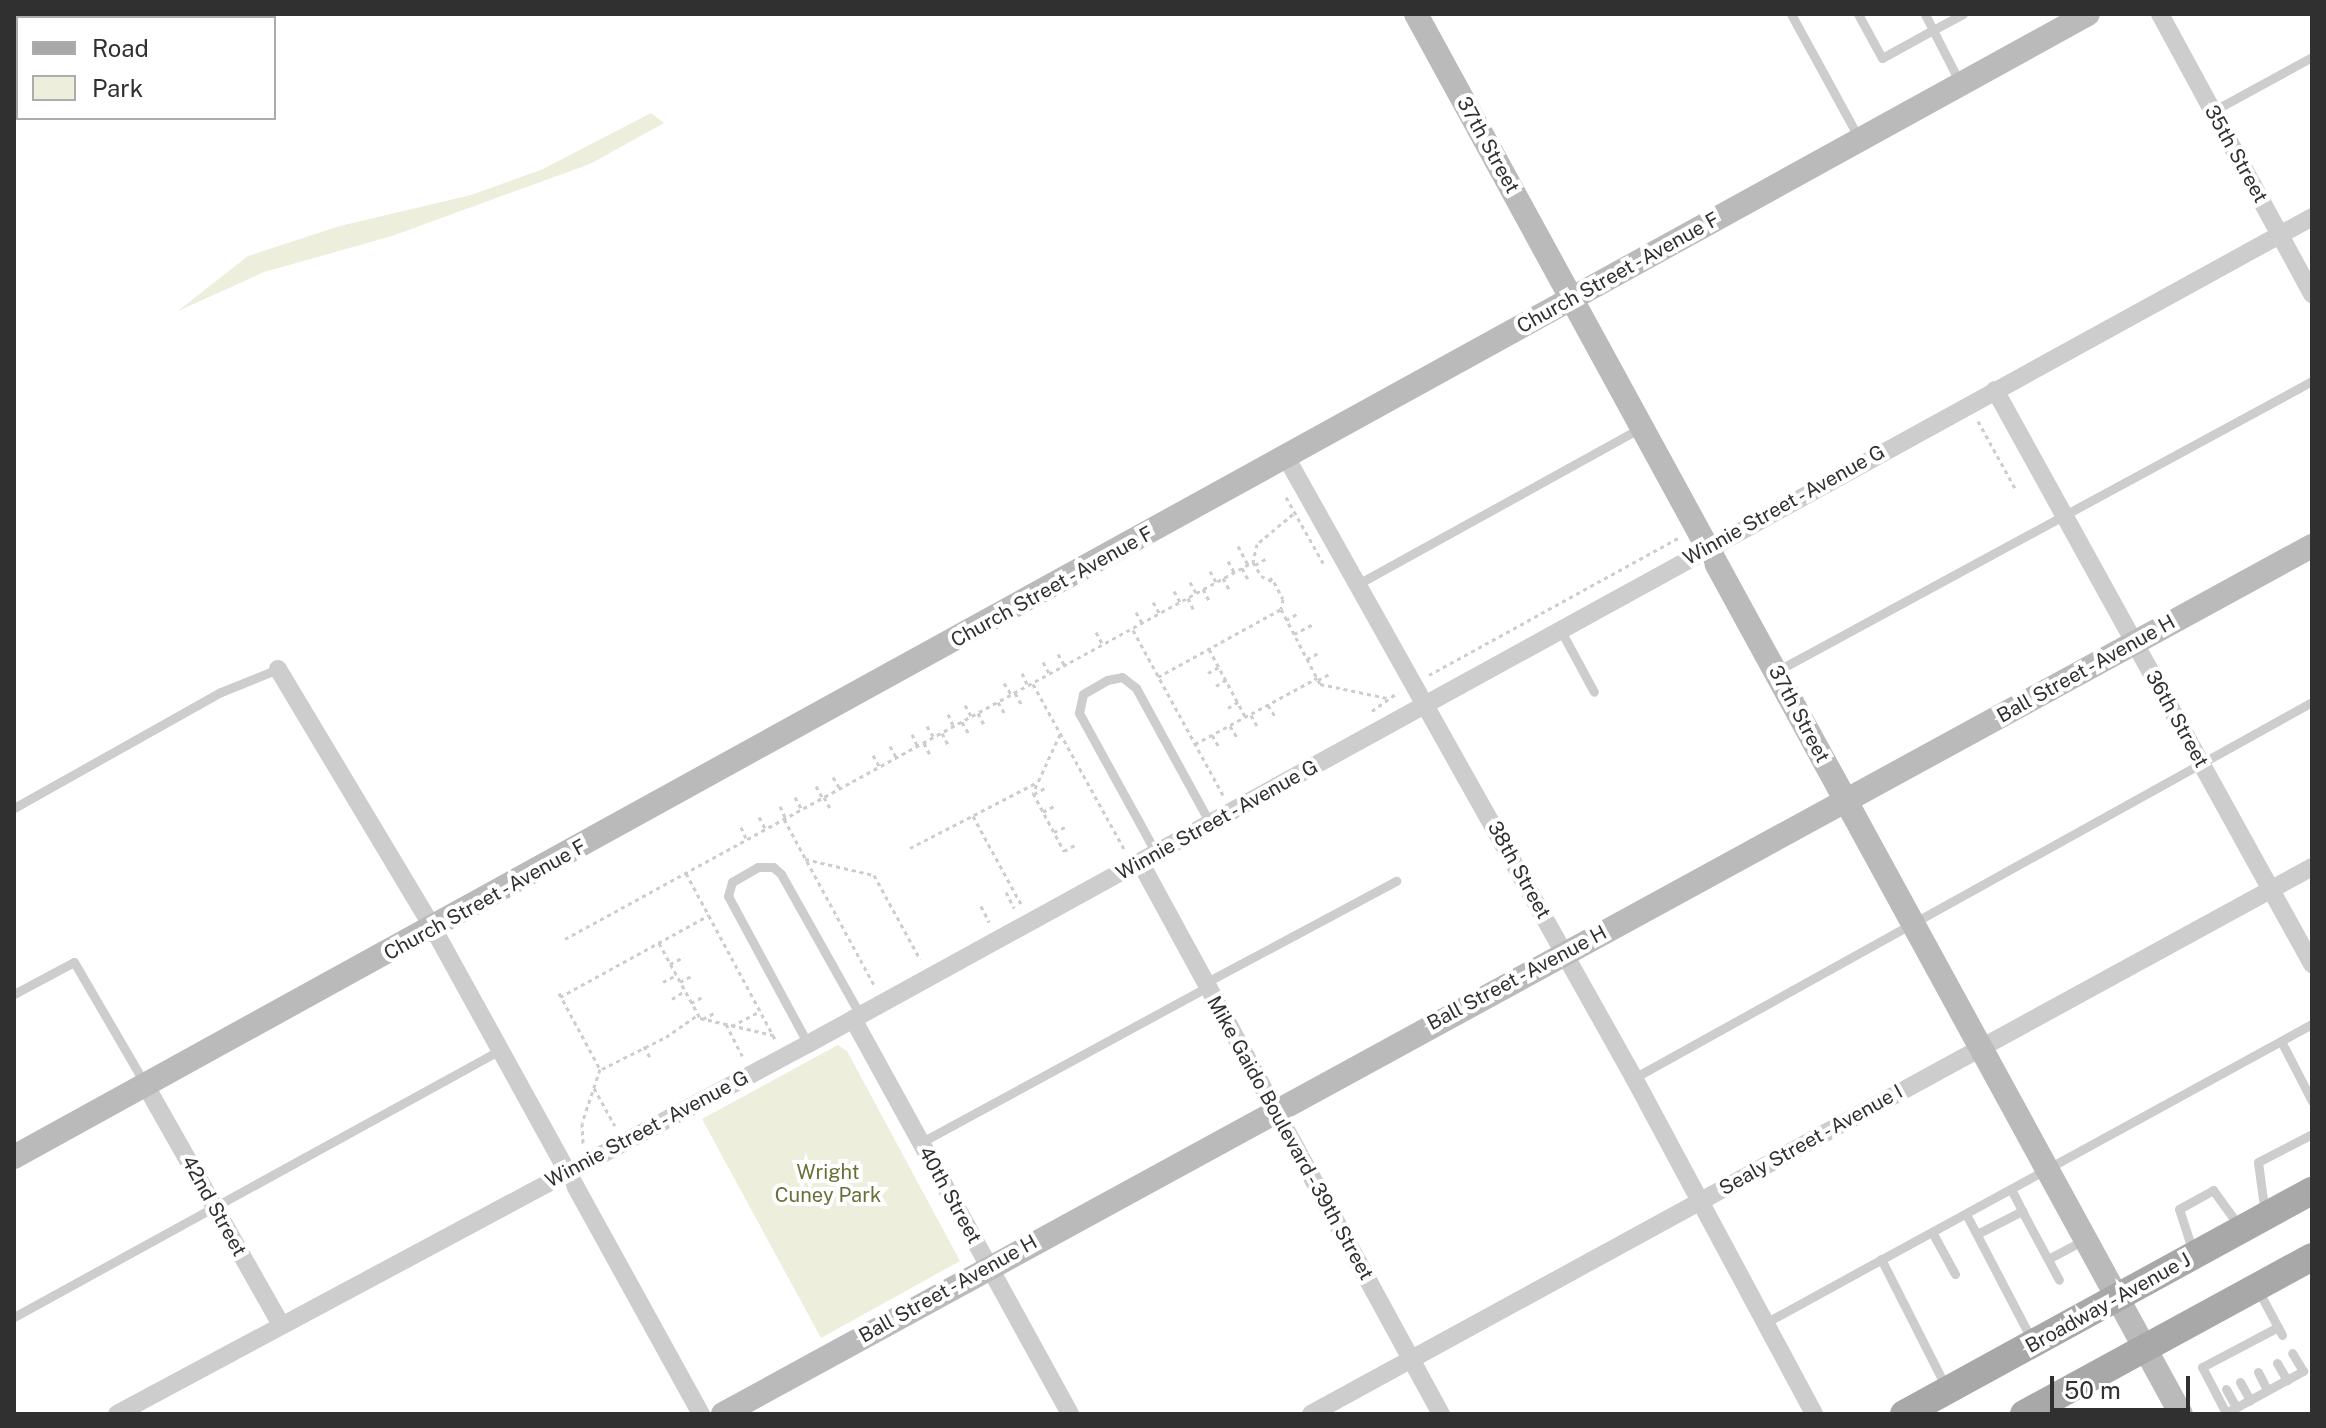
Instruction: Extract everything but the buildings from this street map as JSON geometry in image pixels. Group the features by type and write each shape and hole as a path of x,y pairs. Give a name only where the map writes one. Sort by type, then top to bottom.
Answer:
{"main road":[{"name":"Broadway - Avenue J","path":"1904,1414 2312,1191"},
{"path":"2024,1414 2312,1257"}],"street":[{"name":"37th Street","path":"1416,14 1711,545 1845,801 2049,1168 2181,1414"},
{"name":"Church Street - Avenue F","path":"14,1157 2088,14"},
{"name":"35th Street","path":"2160,14 2312,294"},
{"name":"Winnie Street - Avenue G","path":"117,1414 579,1158 808,1044 2312,217"},
{"name":"36th Street","path":"1995,390 2312,964"},
{"name":"38th Street","path":"1286,457 1565,952 1814,1414"},
{"name":"Ball Street - Avenue H","path":"723,1414 2312,546"},
{"path":"278,669 502,1049 579,1158 701,1414"},
{"name":"Mike Gaido Boulevard - 39th Street","path":"1148,858 1206,985 1441,1414"},
{"name":"Sealy Street - Avenue I","path":"1311,1414 2312,867"},
{"name":"40th Street","path":"857,1017 920,1143 1070,1414"},
{"name":"42nd Street","path":"146,1086 281,1325"}],"lane":[{"path":"1791,14 1860,140"},
{"path":"1858,14 1882,58 1963,14"},
{"path":"1925,14 1961,84"},
{"path":"2213,111 2312,57"},
{"path":"1777,671 2312,381"},
{"path":"1358,584 1644,426"},
{"path":"1561,631 1594,692"},
{"path":"14,808 221,692 278,669"},
{"path":"1148,858 1147,836 1078,708 1083,694 1107,680 1122,677 1136,688 1211,824"},
{"path":"1634,1078 1912,921 2312,702"},
{"path":"808,1044 728,896 732,882 758,867 773,867 781,874 851,998 857,1017"},
{"path":"920,1143 1396,881"},
{"path":"14,994 74,962 146,1086"},
{"path":"1767,1322 2312,1024"},
{"path":"2281,1041 2312,1101"},
{"path":"14,1317 502,1049"},
{"path":"2253,1224 2258,1162 2312,1134"},
{"path":"2011,1189 2059,1280"},
{"path":"2194,1256 2179,1209 2190,1202 2213,1190 2253,1224"},
{"path":"1977,1234 2022,1211"},
{"path":"1966,1214 2033,1343"},
{"path":"1932,1232 1955,1274"},
{"path":"2048,1259 2086,1239"},
{"path":"1881,1259 1947,1390"},
{"path":"2256,1287 2280,1331 2214,1366 2202,1367 2226,1413 2303,1371 2292,1353"},
{"path":"2277,1363 2287,1380"},
{"path":"2258,1372 2267,1390"},
{"path":"2240,1382 2250,1400"},
{"path":"2226,1389 2236,1407"}],"path":[{"path":"1969,404 2015,488"},
{"path":"1252,564 1257,544 1293,514"},
{"path":"1363,718 1387,698 1678,538"},
{"path":"1158,677 1281,609 1285,598 1238,546"},
{"path":"565,939 1234,572 1267,558"},
{"path":"1228,561 1234,572"},
{"path":"1242,568 1249,581"},
{"path":"1210,571 1216,582"},
{"path":"1269,580 1276,576"},
{"path":"1223,578 1230,591"},
{"path":"1190,582 1196,593"},
{"path":"1203,589 1210,602"},
{"path":"1174,591 1180,602"},
{"path":"1188,598 1194,611"},
{"path":"1153,602 1160,614"},
{"path":"1281,609 1318,679 1387,698"},
{"path":"1136,612 1142,623"},
{"path":"1286,620 1297,614"},
{"path":"1294,634 1312,625"},
{"path":"1132,629 1223,795"},
{"path":"1096,632 1103,645"},
{"path":"1209,649 1238,702 1257,726"},
{"path":"1307,659 1320,652"},
{"path":"1058,654 1065,666"},
{"path":"1043,662 1049,674"},
{"path":"1208,673 1219,667"},
{"path":"1022,673 1124,849"},
{"path":"1195,744 1331,673"},
{"path":"1216,686 1226,680"},
{"path":"1004,683 1023,707"},
{"path":"998,702 1006,716"},
{"path":"1228,708 1238,702"},
{"path":"965,705 971,717"},
{"path":"1268,705 1275,716"},
{"path":"978,713 985,727"},
{"path":"948,714 954,726"},
{"path":"962,722 970,736"},
{"path":"927,726 933,737"},
{"path":"1230,726 1237,737"},
{"path":"942,733 949,747"},
{"path":"912,734 918,746"},
{"path":"1060,734 1034,794 1064,851 1075,845"},
{"path":"1212,735 1219,747"},
{"path":"924,743 931,757"},
{"path":"890,746 896,757"},
{"path":"873,755 879,767"},
{"path":"833,777 840,788"},
{"path":"910,848 1038,782"},
{"path":"816,786 831,810"},
{"path":"1034,794 1045,788"},
{"path":"1201,807 1236,788"},
{"path":"795,797 802,809"},
{"path":"780,806 805,859 874,985"},
{"path":"1043,812 1054,806"},
{"path":"973,816 1021,904"},
{"path":"759,817 765,828"},
{"path":"741,827 746,838"},
{"path":"1054,832 1065,827"},
{"path":"1111,856 1147,836"},
{"path":"805,859 874,875 920,959"},
{"path":"686,873 774,1037"},
{"path":"1006,892 1014,908"},
{"path":"975,929 1034,897"},
{"path":"981,906 989,922"},
{"path":"600,1069 560,995 709,915"},
{"path":"658,943 698,1015 703,1019 774,1037"},
{"path":"909,966 934,952"},
{"path":"670,964 684,957"},
{"path":"663,982 676,975"},
{"path":"680,982 693,975"},
{"path":"851,998 885,978"},
{"path":"672,999 685,991"},
{"path":"691,1003 704,996"},
{"path":"732,1026 760,1011"},
{"path":"703,1019 714,1013"},
{"path":"579,1158 582,1123 600,1069 698,1015"},
{"path":"726,1024 743,1057"},
{"path":"764,1045 799,1026"},
{"path":"644,1046 651,1059"},
{"path":"730,1064 753,1051"},
{"path":"594,1088 615,1126"},
{"path":"604,1132 628,1119"},
{"path":"579,1158 594,1138"}],"green space":[{"path":"651,113 664,123 590,164 392,236 264,272 178,311 248,256 340,226 471,195 543,169"},
{"name":"Wright Cuney Park","path":"838,1045 847,1051 960,1261 821,1338 702,1119"}]}
